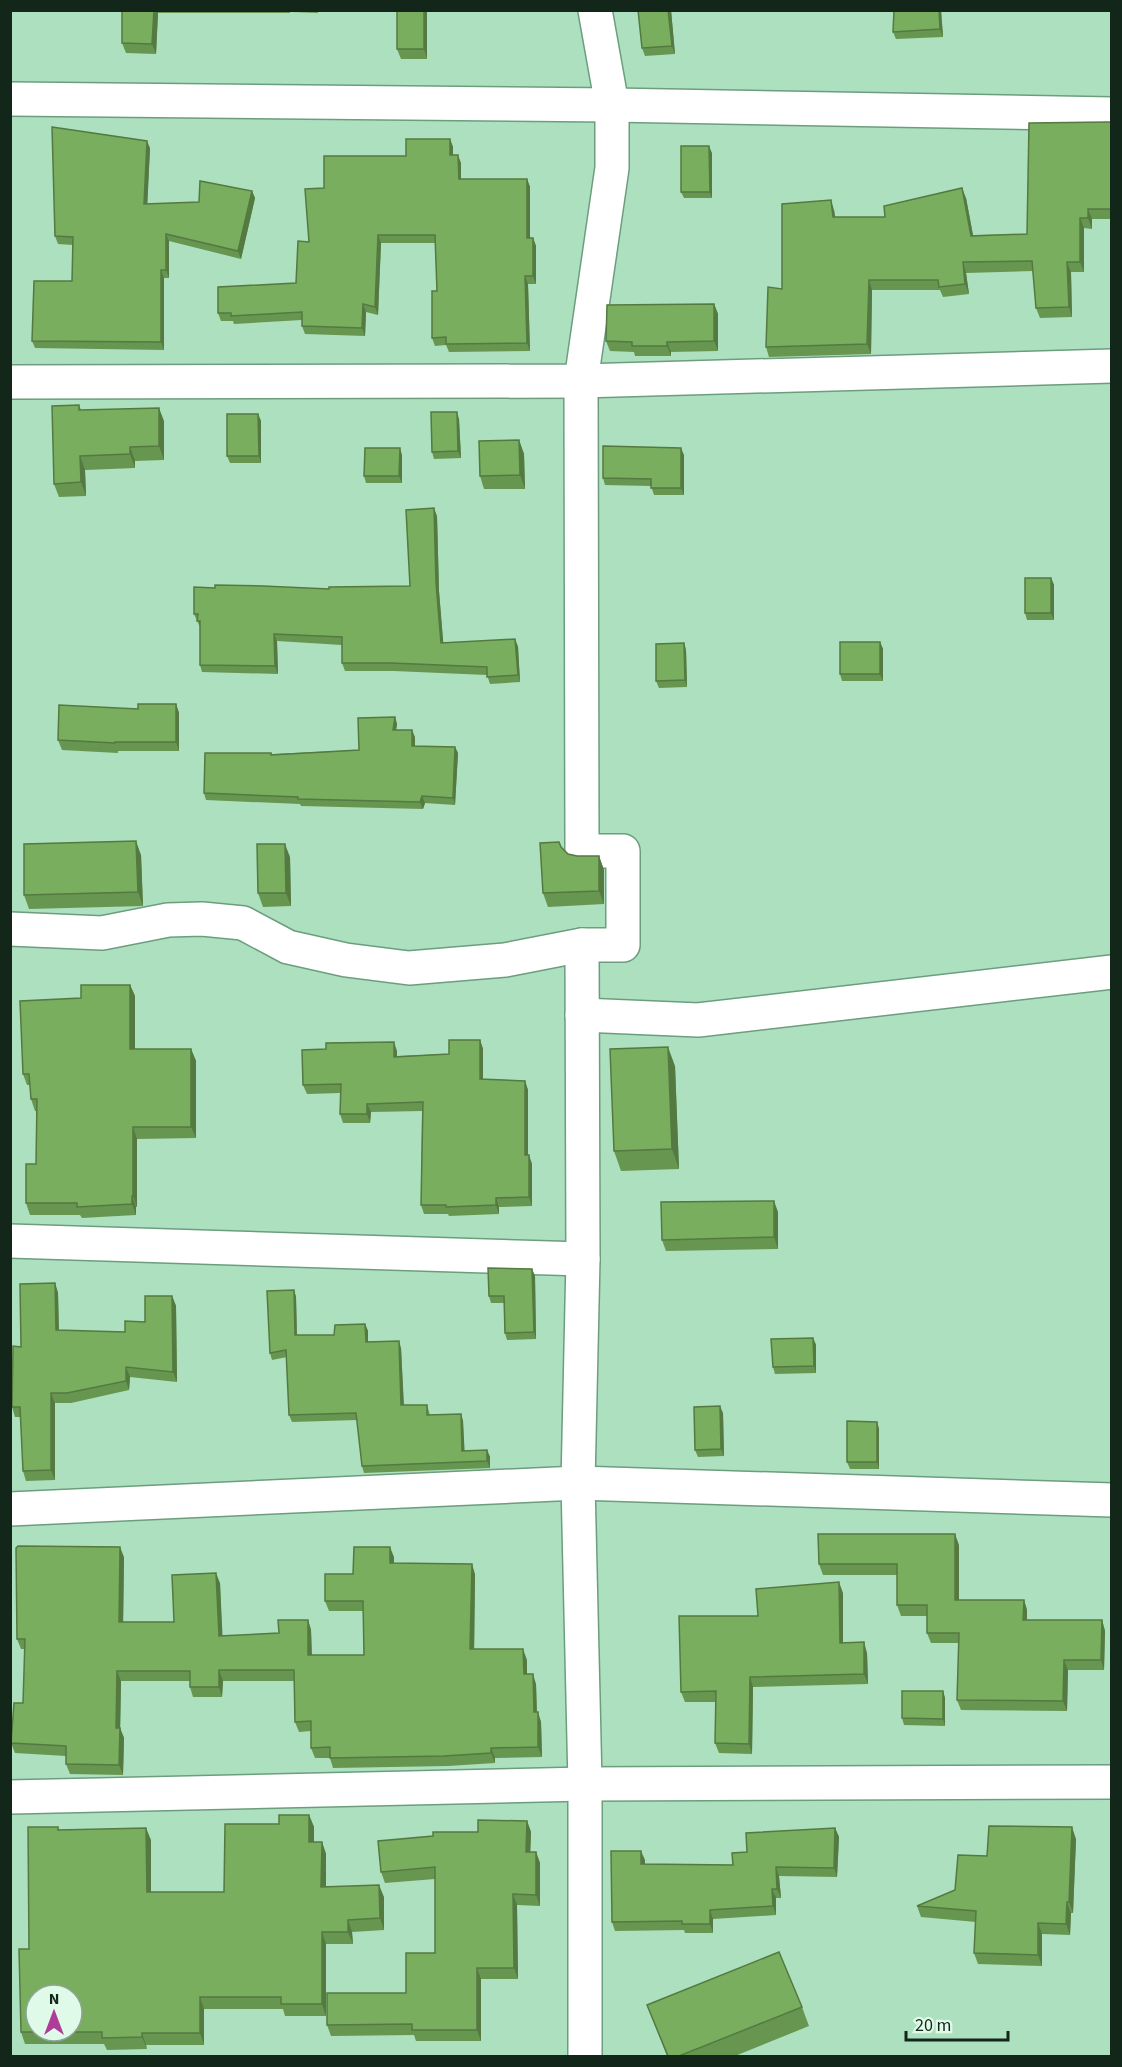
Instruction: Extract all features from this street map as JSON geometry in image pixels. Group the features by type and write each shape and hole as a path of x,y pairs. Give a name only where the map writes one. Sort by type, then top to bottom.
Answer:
{"street":[{"path":"10,929 102,933 168,921 202,919 243,923 288,947 346,960 409,968 505,960 582,945 624,945 623,851 582,851 581,381 612,168 612,105 595,10"},
{"path":"10,99 612,105 1112,114"},
{"path":"10,382 581,381 1112,366"},
{"path":"582,945 583,1259 578,1483 585,1784 585,2056"},
{"path":"582,1015 698,1020 1112,972"},
{"path":"10,1241 583,1259"},
{"path":"10,1509 578,1483 1112,1500"},
{"path":"10,1797 585,1784 1112,1782"}],"building":[{"path":"122,10 154,10 152,44 122,43"},
{"path":"397,10 424,10 424,49 397,49"},
{"path":"638,10 668,10 672,46 642,48"},
{"path":"894,10 939,10 940,29 893,32"},
{"path":"1112,122 1112,209 1088,209 1088,218 1080,218 1080,262 1067,262 1069,307 1036,308 1032,261 963,262 965,284 939,287 938,280 869,280 867,344 766,347 768,287 782,289 782,204 831,200 833,217 885,217 884,206 962,188 971,236 1027,234 1029,123"},
{"path":"52,127 147,141 144,204 199,202 200,181 252,191 238,251 166,234 166,270 161,270 161,342 32,341 34,281 72,281 73,237 55,236"},
{"path":"406,139 450,139 450,155 458,155 459,179 527,179 527,238 533,238 533,276 525,276 527,343 446,344 446,337 432,338 432,291 437,291 435,235 378,235 375,307 363,304 362,328 302,326 302,312 231,316 231,313 218,313 218,287 296,283 298,241 309,242 305,189 324,188 324,156 406,156"},
{"path":"681,146 709,146 710,192 681,192"},
{"path":"714,304 714,341 667,342 667,346 632,346 632,342 606,341 607,305"},
{"path":"79,405 79,410 159,408 159,446 130,447 130,454 80,456 81,482 54,484 52,406"},
{"path":"431,412 457,412 458,451 432,452"},
{"path":"227,414 258,414 259,456 227,456"},
{"path":"519,440 520,475 480,476 479,441"},
{"path":"603,446 681,448 681,488 651,488 651,479 603,478"},
{"path":"365,448 400,448 399,476 364,476"},
{"path":"434,508 436,583 441,643 515,639 518,675 487,677 487,667 342,663 342,637 274,634 275,666 200,665 200,621 197,621 198,614 194,614 194,587 215,588 215,585 329,589 329,587 410,586 406,510"},
{"path":"1025,578 1051,578 1051,613 1025,613"},
{"path":"840,642 880,642 880,674 840,674"},
{"path":"684,643 685,680 656,681 656,644"},
{"path":"138,704 176,704 176,742 115,743 58,740 59,705 138,709"},
{"path":"395,717 393,730 412,730 412,746 455,747 453,798 422,796 420,802 298,799 298,797 204,793 205,753 271,753 271,755 359,750 358,718"},
{"path":"136,841 138,892 24,895 24,844"},
{"path":"559,842 568,854 599,856 599,891 543,893 540,843"},
{"path":"257,844 285,844 286,893 258,893"},
{"path":"81,985 130,985 130,1049 191,1049 191,1127 133,1127 132,1204 77,1207 77,1203 26,1203 26,1164 36,1164 37,1099 31,1099 29,1074 23,1074 20,1001 81,998"},
{"path":"449,1040 480,1040 480,1079 525,1081 525,1155 529,1155 529,1197 496,1198 496,1205 446,1207 446,1205 421,1205 423,1102 367,1104 367,1114 340,1114 341,1084 303,1085 302,1050 326,1049 326,1043 394,1042 394,1057 449,1054"},
{"path":"668,1047 672,1149 614,1151 610,1049"},
{"path":"774,1201 774,1237 662,1240 661,1202"},
{"path":"488,1268 532,1269 534,1332 505,1333 504,1296 489,1296"},
{"path":"55,1283 56,1330 125,1332 125,1321 145,1322 145,1296 172,1296 173,1372 126,1367 126,1381 67,1393 51,1393 51,1470 23,1471 20,1407 12,1407 13,1346 21,1347 20,1284"},
{"path":"294,1290 295,1335 334,1335 335,1325 365,1324 366,1342 399,1341 401,1405 427,1405 427,1415 461,1414 462,1451 487,1450 487,1461 362,1466 356,1413 289,1415 286,1350 270,1353 267,1291"},
{"path":"813,1338 814,1366 773,1367 771,1339"},
{"path":"720,1406 721,1449 695,1450 694,1407"},
{"path":"847,1421 877,1422 877,1462 847,1462"},
{"path":"818,1534 955,1534 955,1600 1024,1600 1023,1620 1102,1620 1101,1660 1064,1660 1063,1701 957,1700 959,1633 927,1633 927,1605 897,1605 897,1564 819,1564"},
{"path":"18,1546 120,1547 119,1622 174,1622 172,1575 216,1573 219,1636 279,1633 278,1620 308,1620 308,1655 364,1655 363,1601 325,1601 325,1574 353,1574 354,1547 390,1547 390,1563 472,1564 470,1649 523,1649 524,1674 533,1674 534,1712 538,1712 538,1747 491,1748 491,1753 444,1756 330,1758 330,1747 311,1748 311,1721 295,1722 294,1670 219,1670 219,1687 190,1687 190,1671 117,1671 116,1728 120,1728 119,1765 66,1764 66,1746 11,1743 14,1703 23,1703 25,1639 17,1639 16,1548"},
{"path":"839,1582 840,1643 864,1642 864,1674 750,1677 749,1744 715,1743 716,1691 681,1692 679,1616 758,1616 756,1589"},
{"path":"902,1691 943,1691 943,1719 902,1718"},
{"path":"279,1815 309,1815 309,1842 322,1842 321,1887 379,1885 380,1918 348,1920 348,1932 322,1932 322,2004 281,2004 281,1997 200,1997 200,2033 142,2033 142,2037 102,2038 102,2032 84,2032 84,1983 24,1983 24,2032 21,2032 19,1949 29,1949 28,1827 58,1827 58,1830 146,1828 147,1892 224,1892 225,1824 279,1824"},
{"path":"478,1820 527,1821 526,1852 536,1852 536,1895 513,1894 514,1968 477,1968 477,2030 412,2030 412,2024 327,2025 327,1993 406,1993 406,1953 435,1953 435,1867 381,1872 378,1841 433,1836 433,1832 478,1832"},
{"path":"989,1826 1072,1827 1066,1924 1038,1923 1038,1955 974,1953 976,1911 917,1906 955,1890 958,1855 987,1856"},
{"path":"835,1828 834,1868 776,1867 777,1889 772,1889 773,1906 710,1910 710,1924 682,1924 682,1921 612,1922 611,1851 641,1851 641,1864 733,1865 732,1853 747,1852 746,1833"},
{"path":"779,1952 802,2007 679,2056 668,2056 647,2005"}]}
